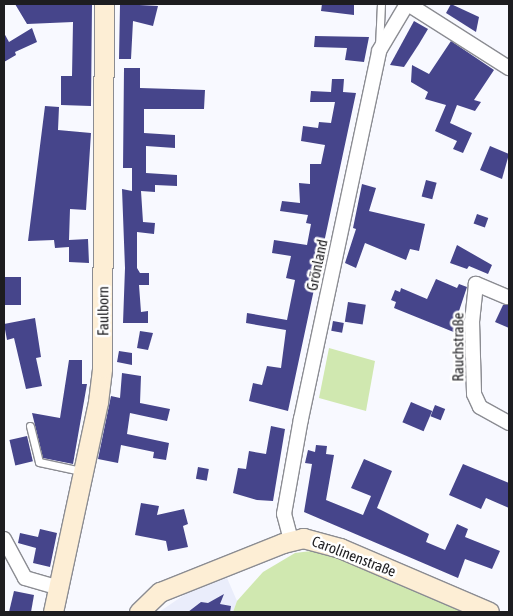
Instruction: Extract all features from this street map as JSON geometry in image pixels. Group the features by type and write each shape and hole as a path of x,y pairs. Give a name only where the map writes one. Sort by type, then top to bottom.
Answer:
{"street":[{"name":"Faulborn","path":"53,612 84,472 102,368 104,4"},
{"name":"Grönland","path":"291,540 284,514 299,428 379,51 408,4"},
{"path":"408,4 509,68"},
{"name":"Rauchstraße","path":"506,297 476,284 472,330 474,394 480,407 509,423"},
{"name":"Carolinenstraße","path":"139,612 160,592 291,540 303,538 340,548 489,612"},
{"path":"4,539 25,578 59,588"}],"lane":[{"path":"379,51 381,4"},
{"path":"30,426 38,462 84,472"}],"shaded area":[{"path":"227,578 237,601 233,612 159,612 187,593"}],"green space":[{"path":"329,348 375,361 366,411 319,398"},
{"path":"319,550 463,612 233,612 237,601 263,572 295,553"}],"building":[{"path":"15,4 92,4 91,106 61,105 61,76 72,76 73,22 27,24"},
{"path":"120,4 158,6 153,26 133,21 131,59 119,59"},
{"path":"322,4 354,4 354,15 321,11"},
{"path":"451,4 479,17 476,32 446,13"},
{"path":"414,21 428,29 404,67 390,65"},
{"path":"32,28 37,42 15,52 16,55 4,62 4,33 9,42"},
{"path":"315,36 369,37 364,62 345,60 347,48 314,47"},
{"path":"451,41 494,70 474,100 481,102 475,111 457,105 450,123 472,133 463,153 453,149 457,141 435,131 446,105 425,99 428,92 411,82 412,65 429,74"},
{"path":"124,68 140,68 140,88 205,90 204,109 144,109 144,133 175,135 175,148 146,146 146,173 177,175 177,186 155,185 155,192 141,191 143,222 155,223 154,234 137,232 137,268 140,273 149,273 149,285 139,285 141,312 148,311 148,323 123,323 125,268 122,189 132,191 132,168 123,168"},
{"path":"332,79 344,79 343,92 356,93 288,411 249,401 253,383 262,385 267,366 281,368 286,330 246,323 247,313 287,320 295,280 286,278 291,256 272,253 274,240 307,245 311,224 306,223 308,215 280,211 282,201 300,203 299,183 310,184 310,164 321,164 325,145 301,141 303,126 318,128 319,122 331,123 335,102 310,102 311,91 331,92"},
{"path":"45,106 59,107 58,130 91,133 86,210 70,209 69,240 88,239 89,263 69,262 69,247 55,248 54,240 28,241"},
{"path":"490,146 509,154 502,179 480,170"},
{"path":"426,180 437,183 432,199 422,196"},
{"path":"362,184 376,188 369,211 425,224 419,251 410,249 406,260 365,243 356,268 345,263 356,229 353,228"},
{"path":"477,214 488,218 485,228 474,223"},
{"path":"457,245 492,265 488,274 469,266 467,269 450,263"},
{"path":"4,277 21,277 21,305 4,305"},
{"path":"436,279 457,288 459,284 467,287 457,317 462,320 456,333 394,308 396,302 391,300 395,290 400,292 401,288 427,299"},
{"path":"348,302 366,305 363,325 345,322"},
{"path":"503,305 509,305 509,328 495,322"},
{"path":"35,318 41,357 36,358 42,386 26,389 14,338 7,340 4,324"},
{"path":"333,321 344,323 342,333 331,331"},
{"path":"140,331 153,333 148,350 137,348"},
{"path":"119,351 132,353 132,365 117,362"},
{"path":"69,360 82,360 82,384 87,384 73,464 43,458 32,413 60,418"},
{"path":"122,373 141,376 140,403 170,409 167,421 130,413 127,434 169,443 166,460 153,458 154,452 121,445 118,463 98,459 111,396 120,398"},
{"path":"411,402 432,411 424,431 402,422"},
{"path":"435,405 445,409 441,420 431,416"},
{"path":"271,426 285,429 273,501 257,500 233,493 238,468 246,469 249,451 266,454"},
{"path":"27,436 33,461 15,465 9,440"},
{"path":"316,445 327,446 326,454 334,455 326,500 363,515 371,496 351,488 364,459 392,471 377,508 429,534 426,542 445,550 457,524 468,529 465,537 500,551 492,569 465,559 458,578 304,512 312,464 305,463 308,450 315,452"},
{"path":"463,464 509,483 509,508 486,498 481,509 449,495"},
{"path":"198,467 209,469 207,481 196,479"},
{"path":"141,503 159,506 157,515 184,509 188,524 183,526 188,547 168,551 166,541 135,535"},
{"path":"40,529 57,533 50,567 33,563 36,548 18,543 20,533 38,537"},
{"path":"14,591 34,595 31,612 9,612"},
{"path":"224,594 220,604 231,606 230,612 188,612 201,602 208,603"}]}
